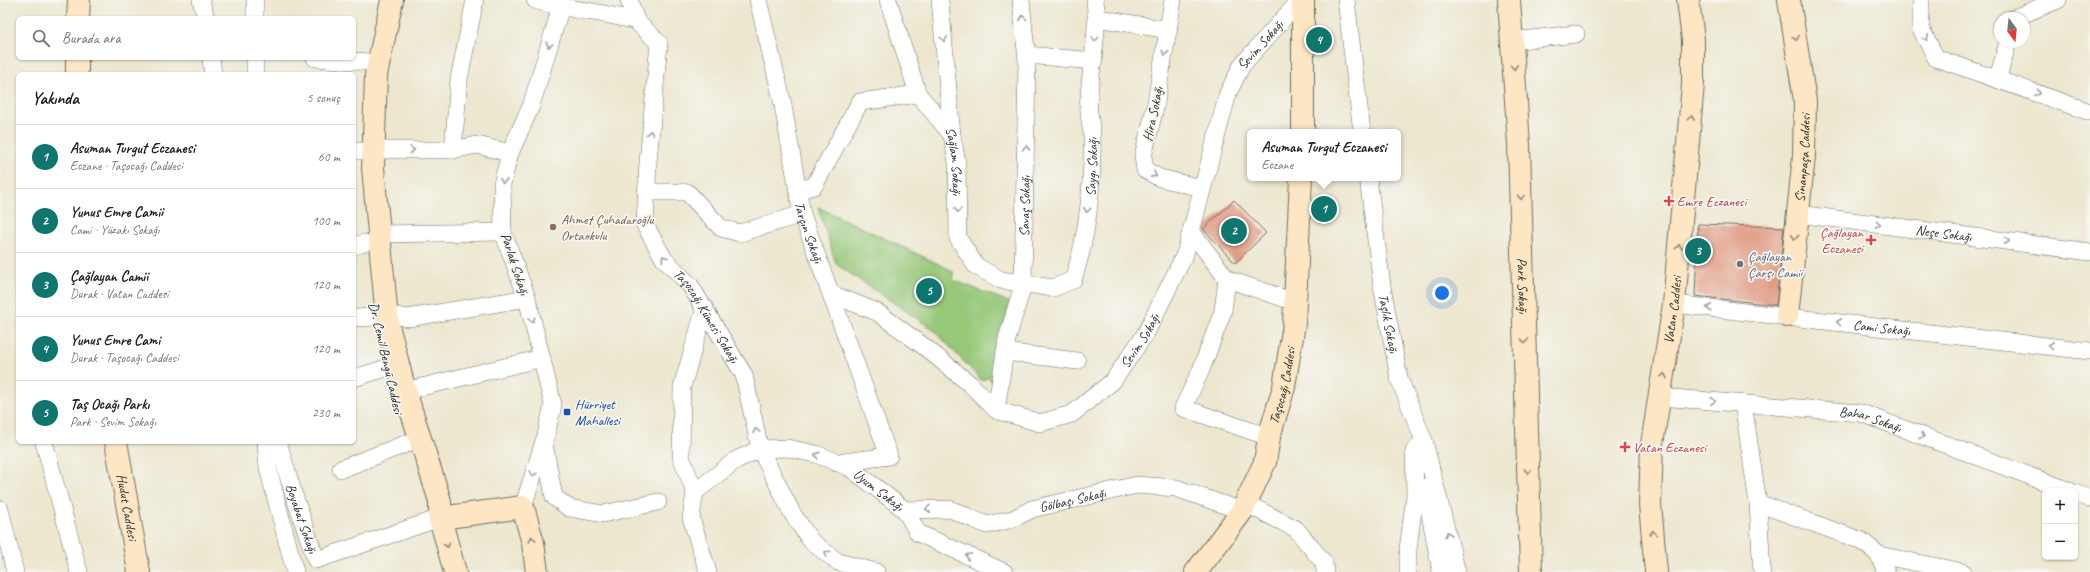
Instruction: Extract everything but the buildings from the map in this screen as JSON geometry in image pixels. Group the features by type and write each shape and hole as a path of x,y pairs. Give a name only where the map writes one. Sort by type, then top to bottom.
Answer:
{"street":[{"path":"78,16 79,0"},
{"path":"201,0 205,16"},
{"path":"255,0 255,16"},
{"name":"Dr. Cemil Bengü Caddesi","path":"380,0 362,97 363,151 372,168 365,241 372,316 408,443 430,504 440,518"},
{"name":"Dr. Cemil Bengü Caddesi","path":"363,151 376,75 392,0"},
{"path":"453,150 459,79 475,0"},
{"path":"535,0 611,14 636,21"},
{"path":"629,0 636,21"},
{"name":"Tarçın Sokağı","path":"758,0 782,100 802,214 889,456 837,463"},
{"path":"888,0 918,94 952,135"},
{"name":"Sağlam Sokağı","path":"940,0 952,135 957,163 958,238 976,266 1001,280 1023,285"},
{"name":"Savaş Sokağı","path":"996,410 1005,352 1023,285 1027,55 1021,0"},
{"name":"Saygı Sokağı","path":"1023,285 1053,288 1074,280 1082,254 1091,165 1092,135 1088,98 1094,61 1097,18 1095,0"},
{"name":"Hira Sokağı","path":"1173,0 1155,108 1143,156 1145,170 1160,178 1201,188"},
{"path":"1301,0 1303,129"},
{"name":"Sevim Sokağı","path":"831,294 877,312 926,348 970,384 996,410 1040,423 1072,414 1113,381 1146,333 1185,254 1201,188 1228,93 1242,65 1301,0"},
{"path":"1346,0 1362,129"},
{"name":"Park Sokağı","path":"1509,0 1519,145 1531,572"},
{"name":"Vatan Caddesi","path":"1656,572 1650,504 1652,444 1674,304 1693,84 1693,40 1688,0"},
{"name":"Sinanpaşa Caddesi","path":"1787,316 1804,156 1805,101 1789,0"},
{"path":"1921,0 1921,29 1936,58 1998,78 2090,112"},
{"path":"2014,11 2058,0"},
{"name":"Parlak Sokağı","path":"523,507 553,405 527,298 503,232 502,184 510,153 531,106 560,4"},
{"path":"1097,18 1169,30"},
{"name":"Taşocağı Kümesi Sokağı","path":"636,21 659,43 646,192 645,225 664,259 690,285 744,376 760,450 792,513 811,540 838,562 876,572"},
{"path":"1512,41 1576,34"},
{"path":"1998,78 2006,48"},
{"path":"1027,55 1094,61"},
{"path":"77,60 77,72"},
{"path":"211,60 213,72"},
{"path":"255,60 256,72"},
{"path":"342,60 368,62"},
{"path":"798,190 814,186 860,102 918,94"},
{"path":"363,151 453,150 477,145 510,153"},
{"name":"Taşocağı Caddesi","path":"1196,572 1243,507 1265,462 1269,437 1284,387 1294,324 1301,181"},
{"name":"Taşlık Sokağı","path":"1368,181 1382,286 1399,378 1424,441 1457,572"},
{"path":"646,192 687,192 721,228 740,232 802,214"},
{"name":"Neşe Sokağı","path":"1798,214 2090,252"},
{"path":"1191,231 1227,279 1295,302"},
{"path":"365,241 503,232"},
{"path":"1227,279 1223,311 1201,370 1184,408 1269,437"},
{"path":"372,316 408,318 527,298"},
{"name":"Cami Sokağı","path":"1674,304 2090,351"},
{"path":"705,308 682,387 681,457 695,492 691,518 708,572"},
{"name":"Dr. Cemil Bengü Caddesi","path":"372,316 405,391 440,501 440,518 455,572"},
{"path":"1005,352 1077,361"},
{"path":"405,391 542,358"},
{"path":"356,377 386,368"},
{"name":"Bahar Sokağı","path":"1660,397 1861,413 2062,488"},
{"path":"1743,403 1758,502 1762,572"},
{"path":"1408,572 1408,549 1415,495 1414,451 1424,441"},
{"path":"543,442 554,497 569,508 603,514 658,502"},
{"path":"341,470 408,443"},
{"path":"45,444 79,572"},
{"name":"Hudut Caddesi","path":"116,444 139,572"},
{"path":"266,444 268,468 295,572"},
{"name":"Boyabat Sokağı","path":"279,444 292,492 316,560 440,518"},
{"name":"Uyum Sokağı","path":"695,492 736,460 760,450 787,448 816,454 849,467 905,510 918,533 1004,572"},
{"name":"Taşlık Sokağı","path":"1430,463 1425,482 1441,572"},
{"name":"Gölbaşı Sokağı","path":"905,510 950,509 987,525 1013,519 1032,509 1137,485 1176,488 1243,507 1296,529 1324,563 1325,572"},
{"path":"2078,494 2090,499"},
{"path":"1758,502 1862,541 1879,555 1963,572"},
{"path":"440,518 523,507 534,543 537,572"},
{"path":"0,509 15,572"},
{"path":"1879,555 1886,572"}],"green space":[{"path":"818,207 953,271 953,280 1009,302 996,386 988,377 982,381 934,330 836,264"}],"place":[{"name":"Yunus Emre Cami","path":"1319,40"},
{"name":"Emre Eczanesi","path":"1669,201"},
{"name":"Asuman Turgut Eczanesi","path":"1324,209"},
{"name":"Ahmet Çuhadaroğlu Ortaokulu","path":"553,227"},
{"name":"Yunus Emre Camii","path":"1234,231"},
{"name":"Çağlayan Eczanesi","path":"1871,240"},
{"name":"Çağlayan Camii","path":"1698,251"},
{"name":"Çağlayan Çarşı Camii","path":"1740,264"},
{"name":"Taş Ocağı Parkı","path":"929,291"},
{"name":"Hürriyet Mahallesi","path":"567,412"},
{"name":"Vatan Eczanesi","path":"1625,447"}]}
